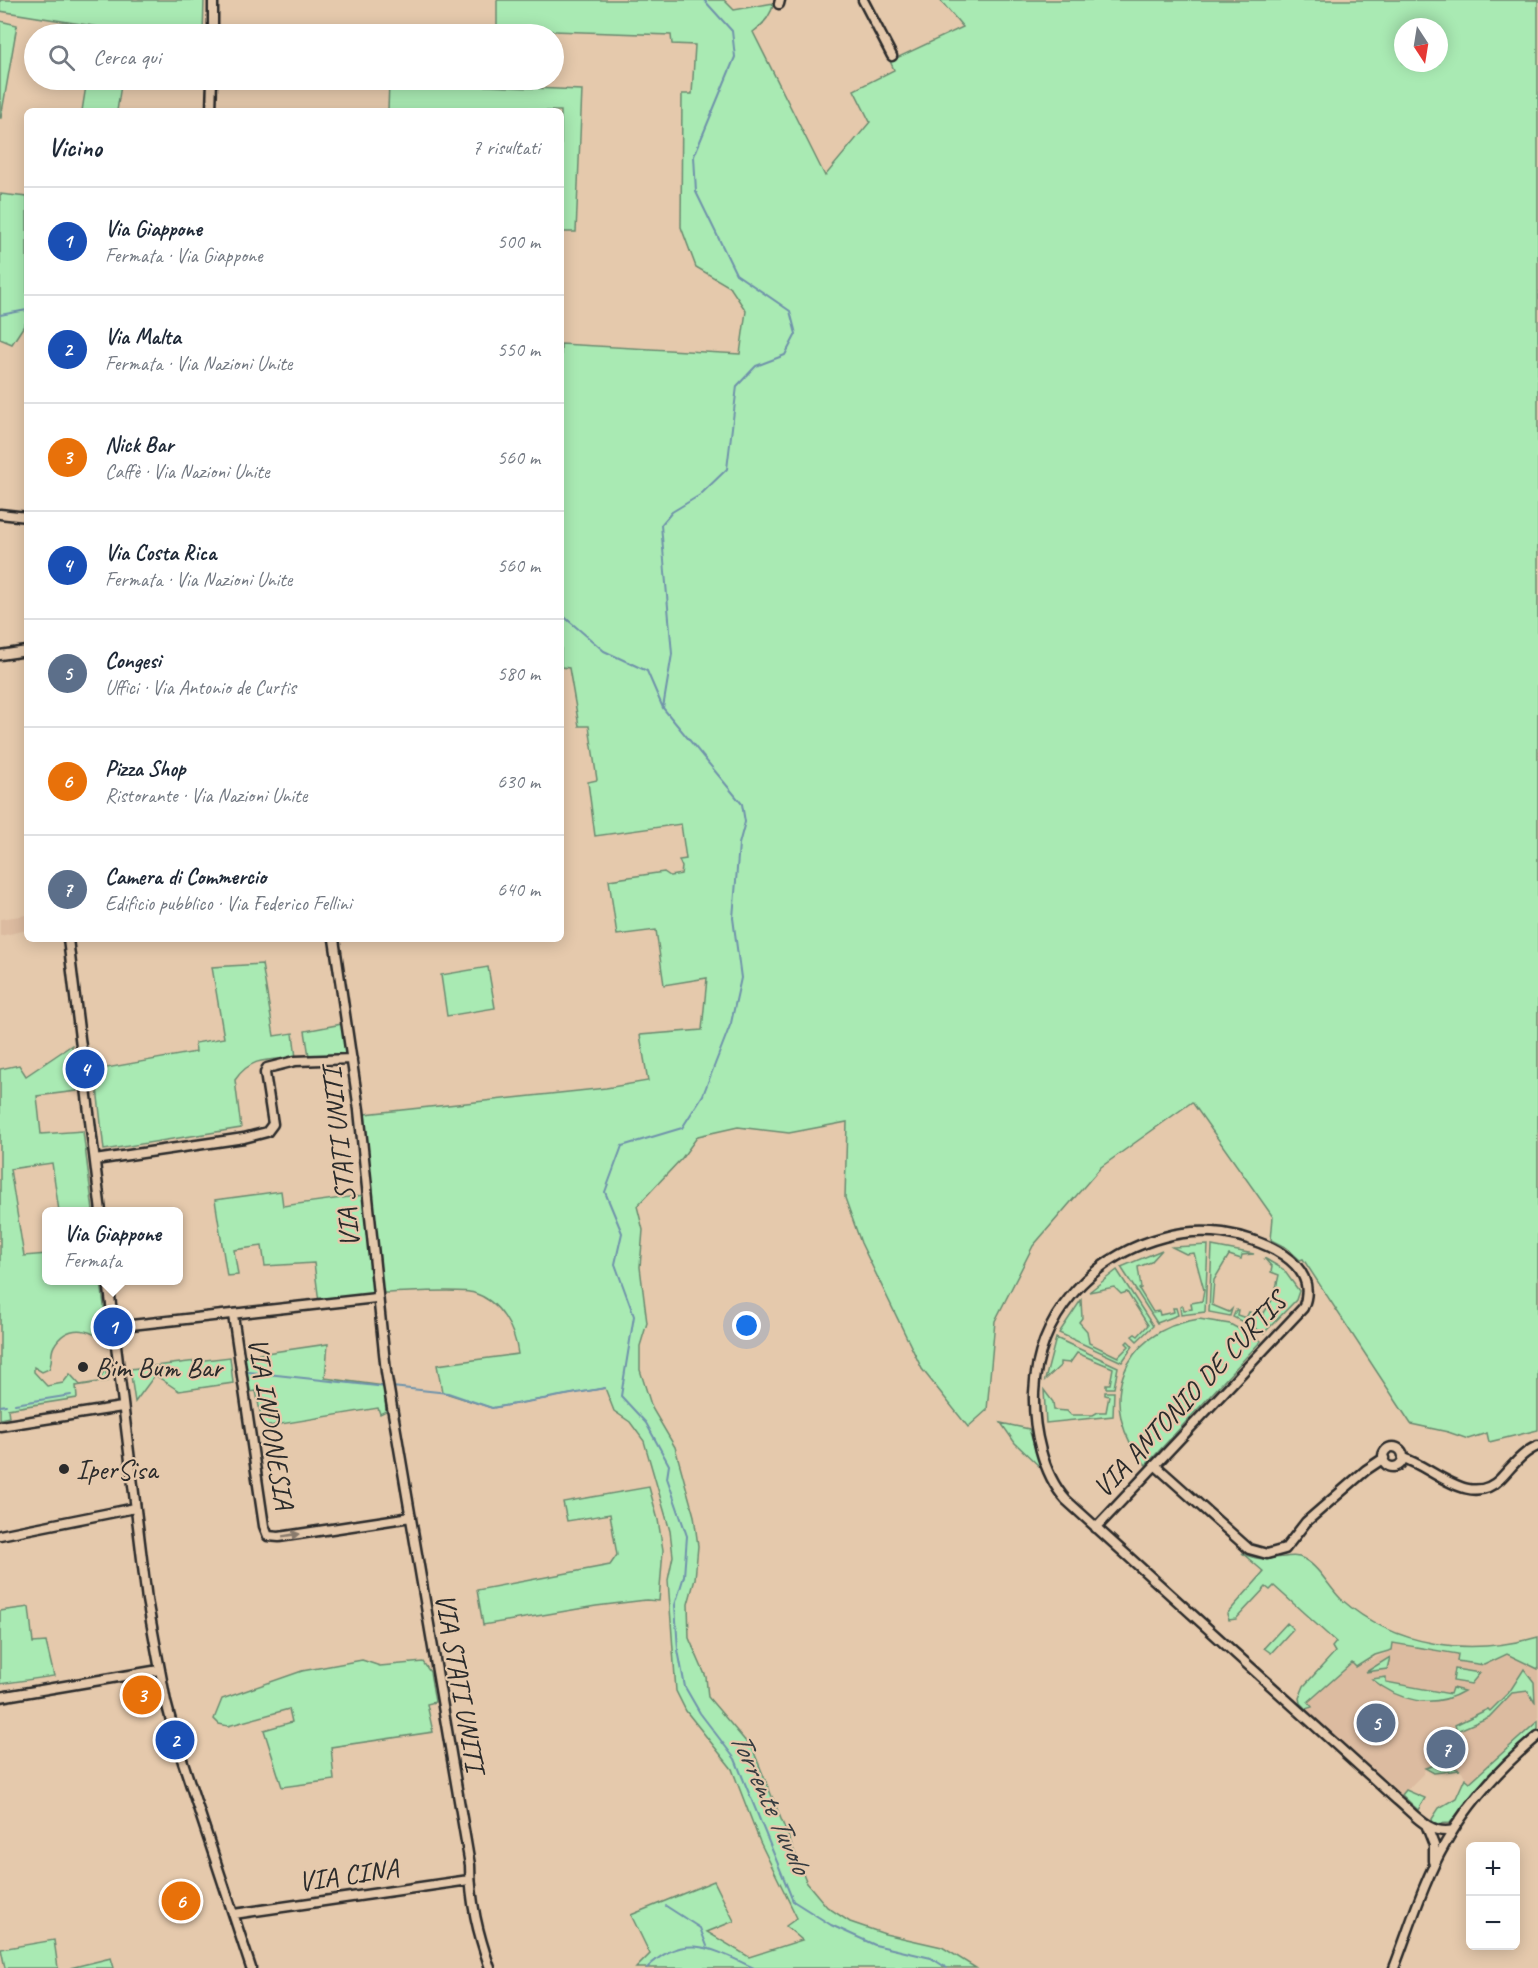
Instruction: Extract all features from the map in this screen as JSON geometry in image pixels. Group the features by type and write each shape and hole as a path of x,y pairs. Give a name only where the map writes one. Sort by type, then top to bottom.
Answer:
{"street":[{"path":"213,0 213,24"},
{"path":"863,0 892,56"},
{"path":"211,108 212,90"},
{"path":"0,514 24,517"},
{"path":"0,655 24,651"},
{"path":"68,942 101,1207"},
{"name":"VIA STATI UNITI","path":"334,942 368,1187 376,1298 390,1402 470,1865 469,1880 473,1913 490,1968"},
{"path":"96,1160 244,1138 267,1132 273,1124 265,1073 267,1068 295,1061 352,1059"},
{"name":"VIA ANTONIO DE CURTIS","path":"1096,1528 1303,1308 1308,1297 1307,1286 1296,1266 1286,1256 1260,1244 1223,1233 1165,1236 1114,1257 1100,1267 1067,1299 1048,1330 1037,1366 1034,1405 1041,1448 1058,1491 1096,1528 1426,1824"},
{"path":"108,1285 135,1508 159,1670 177,1747 251,1968"},
{"path":"113,1327 376,1298"},
{"name":"VIA INDONESIA","path":"233,1315 265,1530 268,1536 279,1537 411,1516"},
{"path":"0,1426 122,1407"},
{"path":"1155,1465 1250,1549 1268,1554 1285,1549 1306,1522 1383,1458 1385,1451 1392,1447 1400,1450 1403,1458 1456,1485 1476,1490 1497,1482 1525,1454 1538,1446"},
{"path":"1383,1458 1386,1464 1395,1466 1403,1458"},
{"path":"0,1535 135,1508"},
{"path":"0,1697 159,1670"},
{"path":"1394,1968 1434,1865 1453,1830 1498,1772 1538,1736"},
{"path":"1426,1824 1441,1832 1453,1830"},
{"path":"1426,1824 1434,1845 1434,1865"},
{"name":"VIA CINA","path":"234,1914 469,1880"}],"shaded area":[{"path":"24,915 24,931 0,936 0,919"},
{"path":"1393,1643 1458,1654 1457,1661 1484,1665 1507,1654 1526,1661 1538,1669 1538,1721 1470,1782 1460,1770 1441,1763 1425,1768 1424,1773 1402,1795 1306,1709 1312,1707 1308,1702 1352,1662 1356,1667 1392,1650"}],"green space":[{"path":"0,0 204,0 203,24 81,24 0,11"},
{"path":"497,0 724,0 734,10 774,3 766,19 753,32 825,176 870,122 854,90 894,70 890,61 963,27 940,0 1538,0 1538,1430 1489,1442 1487,1433 1468,1439 1411,1424 1303,1259 1300,1260 1287,1248 1271,1240 1273,1217 1192,1102 1101,1167 1033,1246 995,1321 987,1410 968,1427 922,1369 861,1243 845,1198 847,1122 789,1133 738,1127 698,1136 682,1158 637,1206 643,1230 640,1267 647,1323 640,1346 640,1370 652,1408 675,1447 694,1516 698,1546 695,1579 688,1604 689,1638 706,1677 708,1697 753,1750 807,1883 827,1907 850,1922 885,1934 942,1947 976,1968 636,1968 650,1954 631,1915 714,1881 734,1921 707,1932 749,1957 802,1940 786,1926 797,1918 760,1842 732,1769 686,1711 676,1691 668,1580 673,1556 670,1531 644,1441 630,1422 614,1411 605,1388 492,1408 442,1392 437,1365 518,1354 514,1335 505,1317 491,1302 474,1293 444,1291 381,1293 365,1114 606,1088 648,1081 640,1035 702,1030 707,978 664,985 656,930 617,935 609,880 664,872 670,876 681,874 682,867 679,860 686,859 681,824 595,836 588,782 597,780 589,726 579,726 569,668 564,667 564,344 740,354 746,311 730,287 696,267 681,227 682,94 692,94 695,45 672,44 671,35 564,31 564,24 497,24"},
{"path":"0,21 17,25 1,118 0,118"},
{"path":"85,90 120,90 117,108 82,108"},
{"path":"389,90 582,90 576,232 564,232 564,108 388,108"},
{"path":"0,194 24,197 24,326 12,344 0,339"},
{"path":"262,964 274,1036 293,1033 296,1058 254,1063 241,1072 235,1080 241,1128 104,1150 95,1070 196,1052 195,1043 224,1038 212,967"},
{"path":"488,967 495,1008 447,1016 441,975"},
{"path":"342,1024 347,1055 309,1056 305,1031"},
{"path":"72,1045 77,1091 37,1096 41,1134 83,1131 92,1207 58,1207 52,1163 10,1169 24,1256 42,1254 42,1285 101,1285 109,1348 89,1332 82,1330 67,1333 54,1346 49,1369 42,1372 34,1367 34,1372 47,1386 63,1383 70,1374 80,1385 98,1382 103,1373 105,1361 107,1381 76,1386 77,1398 8,1409 9,1417 0,1419 0,1069 19,1065 26,1076"},
{"path":"281,1191 283,1206 364,1195 373,1294 319,1302 314,1263 265,1266 262,1246 234,1250 238,1275 227,1276 215,1200"},
{"path":"1208,1245 1205,1312 1181,1315 1180,1307 1183,1306 1184,1310 1192,1309 1191,1303 1202,1301 1204,1290 1194,1253 1186,1254 1172,1247"},
{"path":"1212,1246 1254,1254 1242,1255 1241,1259 1229,1255 1214,1280 1212,1305 1229,1312 1232,1309 1230,1316 1209,1312"},
{"path":"1162,1250 1151,1262 1138,1267 1141,1288 1139,1289 1153,1312 1159,1311 1160,1315 1174,1312 1173,1308 1176,1308 1178,1315 1157,1323 1121,1267"},
{"path":"1264,1258 1283,1269 1299,1291 1296,1300 1264,1333 1233,1317 1236,1310 1238,1310 1237,1315 1246,1318 1249,1312 1262,1316 1274,1297 1279,1275 1271,1272 1272,1267"},
{"path":"1117,1270 1153,1326 1137,1341 1132,1336 1135,1334 1138,1336 1148,1325 1127,1292 1121,1294 1114,1287 1089,1292"},
{"path":"1081,1300 1082,1318 1079,1322 1087,1331 1089,1343 1118,1357 1129,1346 1126,1343 1128,1341 1133,1346 1122,1362 1059,1333"},
{"path":"1199,1319 1230,1324 1261,1341 1146,1465 1130,1443 1121,1419 1119,1396 1123,1374 1134,1355 1150,1338 1172,1326"},
{"path":"1056,1338 1118,1367 1114,1388 1106,1388 1106,1384 1110,1384 1113,1368 1077,1353 1070,1363 1060,1362 1060,1366 1045,1380"},
{"path":"328,1344 325,1378 384,1386 386,1411 380,1414 378,1408 263,1427 256,1391 250,1392 245,1356"},
{"path":"230,1357 233,1383 179,1391 155,1375 135,1402 130,1369"},
{"path":"1044,1390 1053,1402 1054,1410 1067,1411 1071,1415 1093,1415 1106,1412 1109,1396 1105,1395 1105,1392 1114,1392 1113,1416 1046,1423"},
{"path":"1001,1423 1029,1429 1041,1468 1015,1443"},
{"path":"649,1487 663,1550 659,1601 646,1600 596,1606 483,1625 477,1590 610,1565 617,1555 610,1514 567,1521 563,1502"},
{"path":"1242,1553 1261,1559 1292,1556 1304,1559 1319,1572 1341,1599 1362,1615 1410,1638 1435,1644 1486,1646 1538,1637 1538,1669 1507,1654 1484,1665 1457,1661 1458,1654 1393,1643 1392,1650 1375,1655 1356,1667 1352,1663 1308,1702 1312,1707 1306,1709 1300,1703 1299,1698 1304,1686 1335,1652 1332,1647 1336,1642 1274,1586 1270,1590 1266,1587 1236,1619 1229,1620 1227,1614 1264,1572"},
{"path":"29,1607 33,1643 46,1642 54,1676 0,1684 0,1611"},
{"path":"1287,1623 1293,1629 1271,1653 1264,1648"},
{"path":"1390,1657 1387,1669 1366,1672"},
{"path":"362,1660 380,1666 423,1662 430,1672 435,1702 427,1704 433,1732 331,1747 334,1780 282,1787 264,1730 292,1722 289,1709 228,1726 219,1724 214,1719 222,1699 302,1671"},
{"path":"1455,1669 1480,1673 1471,1684 1453,1681"},
{"path":"1524,1669 1534,1682 1535,1703 1528,1691 1512,1693 1489,1717 1457,1731 1455,1725 1488,1709 1490,1711 1510,1691"},
{"path":"1386,1677 1386,1682 1450,1694 1452,1688 1464,1691 1440,1700 1416,1700 1393,1693 1372,1679"},
{"path":"1538,1721 1538,1730 1488,1775 1450,1823 1433,1824 1432,1819 1439,1808 1456,1798 1465,1778 1470,1782"},
{"path":"1441,1763 1460,1770 1434,1773 1425,1768"},
{"path":"1406,1790 1425,1798 1418,1810 1402,1795"},
{"path":"54,1940 58,1968 5,1968 1,1949"},
{"path":"111,1958 114,1968 70,1968"}],"waterway":[{"path":"663,708 672,654 661,525 672,512 700,495 727,469 737,386 756,366 785,355 796,334 790,311 736,274 696,192 694,156 735,57 732,31 704,0"},
{"name":"Torrente Tuvolo","path":"0,315 24,311"},
{"name":"Torrente Tuvolo","path":"564,617 604,651 647,671 663,708 742,804 745,822 739,844 733,918 741,978 731,1023 703,1095 682,1128 622,1146 605,1192 622,1233 615,1264 634,1316 621,1396 646,1423 669,1465 667,1478 687,1536 684,1576 675,1605 678,1650 685,1687 700,1713 735,1759 793,1901 831,1925 875,1945 931,1958 947,1968"},
{"path":"249,1372 386,1387"},
{"path":"392,1387 448,1393 492,1408 605,1388"},
{"path":"15,1404 71,1395"},
{"path":"0,1406 6,1405"},
{"path":"666,1906 700,1928 707,1946"},
{"path":"647,1968 661,1957 686,1947 712,1950 754,1968"}],"place":[{"name":"Via Costa Rica","path":"85,1069"},
{"name":"Via Giappone","path":"113,1327"},
{"name":"Bim Bum Bar","path":"83,1367"},
{"name":"IperSisa","path":"64,1469"},
{"name":"Nick Bar","path":"142,1695"},
{"name":"Congesi","path":"1376,1723"},
{"name":"Via Malta","path":"175,1740"},
{"name":"Camera di Commercio","path":"1446,1749"},
{"name":"Pizza Shop","path":"181,1901"}]}
